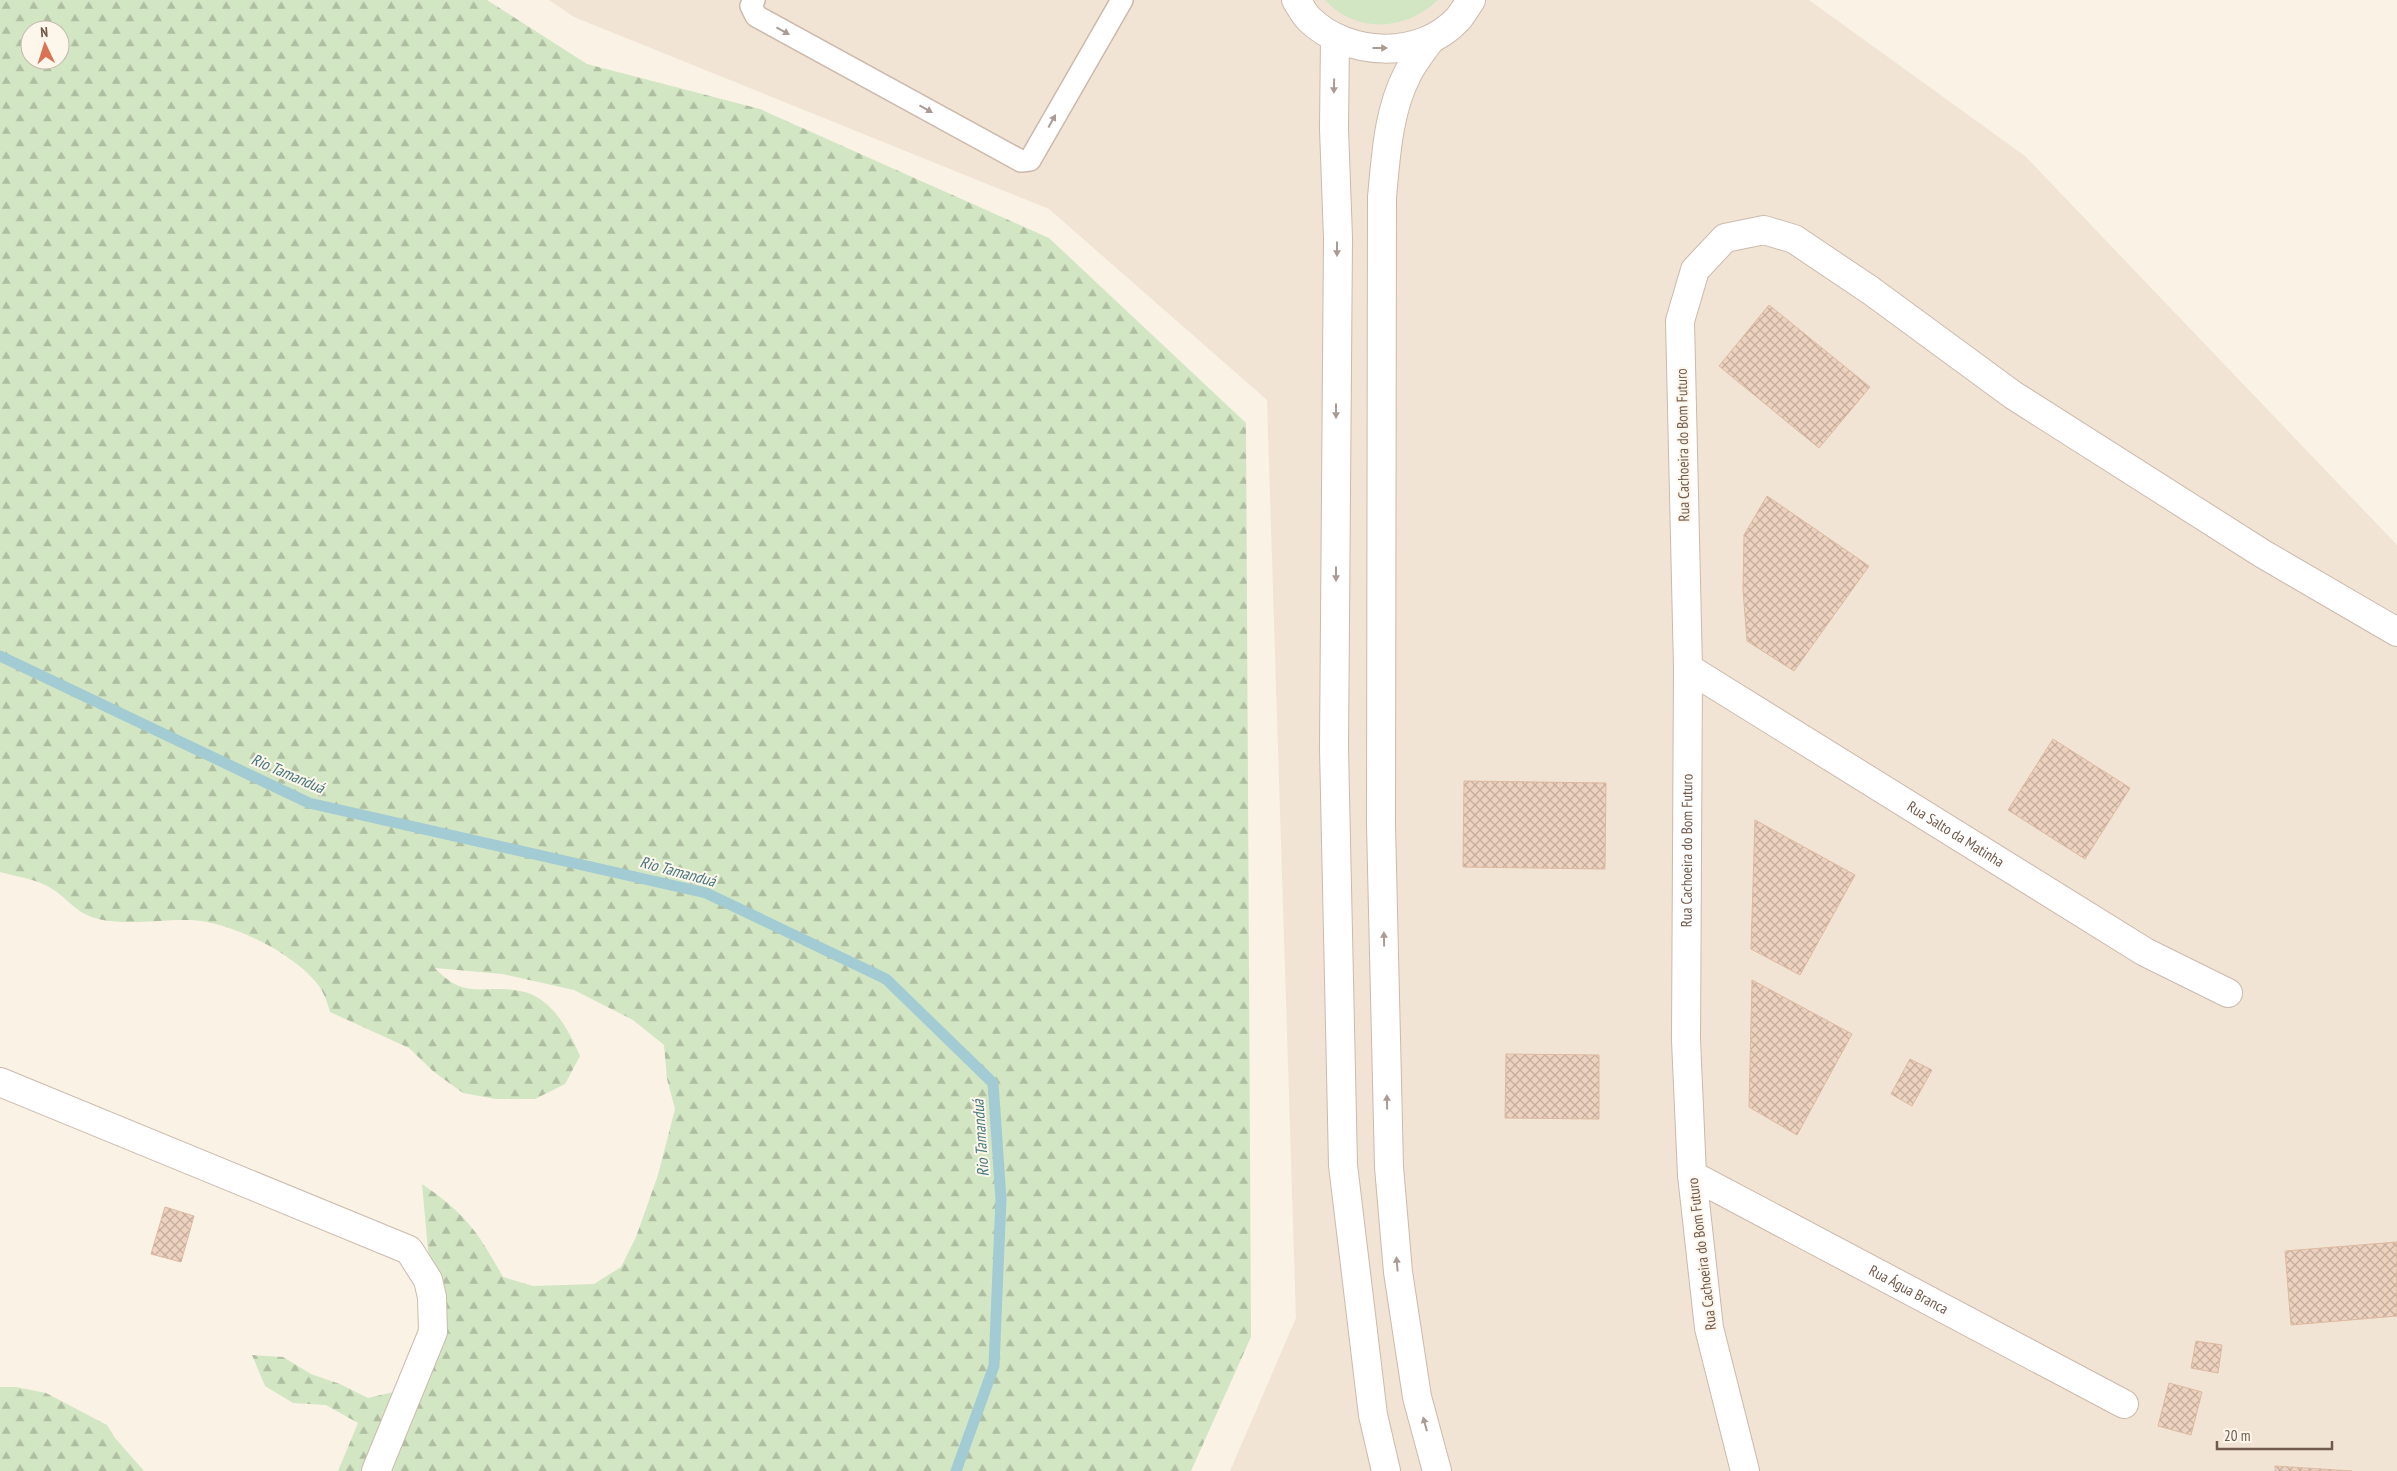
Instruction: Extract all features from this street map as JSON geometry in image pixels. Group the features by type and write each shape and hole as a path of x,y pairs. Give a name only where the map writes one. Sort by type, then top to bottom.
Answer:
{"street":[{"path":"1296,0 1309,18 1335,38 1366,48 1399,48 1430,38 1458,19 1471,0"},
{"path":"1335,38 1334,129 1338,247 1334,748 1343,1164 1373,1415 1386,1471"},
{"path":"1430,38 1407,74 1397,100 1389,134 1382,197 1381,825 1389,1167 1396,1253 1418,1397 1438,1471"},
{"name":"Rua Cachoeira do Bom Futuro","path":"1745,1471 1709,1328 1692,1175 1686,1040 1688,668 1680,321 1695,270 1726,238 1764,230 1794,239 1870,290 2013,396 2262,554 2397,632"},
{"name":"Rua Salto da Matinha","path":"1688,668 2145,952 2228,993"},
{"path":"0,1082 410,1250 428,1280 433,1306 433,1332 376,1471"},
{"name":"Rua Água Branca","path":"1692,1175 2124,1404"}],"lane":[{"path":"754,0 751,6 756,16 1021,161 1030,160 1122,0"}],"shaded area":[{"path":"549,0 1809,0 2025,156 2397,545 2397,1471 1230,1471 1296,1318 1267,400 1049,209 574,17"}],"green space":[{"path":"0,0 487,0 587,64 760,109 1049,238 1246,423 1251,1337 1191,1471 338,1471 358,1423 326,1405 293,1403 265,1386 252,1355 283,1357 311,1374 340,1384 368,1398 402,1390 426,1372 444,1346 445,1315 428,1250 422,1184 449,1204 469,1224 478,1235 503,1277 533,1286 594,1284 621,1267 636,1237 658,1175 675,1109 667,1079 664,1045 633,1020 574,990 502,974 435,968 456,985 465,988 520,991 531,994 541,1000 558,1016 580,1056 565,1084 535,1099 496,1099 463,1093 434,1072 409,1048 330,1012 320,988 304,970 290,959 257,940 240,932 205,922 177,920 124,922 98,919 83,913 48,886 0,872"},
{"path":"1325,0 1438,0 1411,18 1396,23 1381,24 1351,19 1337,11"},
{"path":"0,1387 16,1387 46,1393 107,1425 115,1438 144,1471 0,1471"}],"building":[{"path":"1769,305 1870,387 1819,448 1719,366"},
{"path":"1767,496 1869,566 1794,671 1747,641 1743,590 1744,535"},
{"path":"2053,739 2130,788 2085,859 2008,810"},
{"path":"1464,781 1606,783 1605,869 1463,867"},
{"path":"1755,820 1855,875 1800,975 1751,949"},
{"path":"1752,980 1852,1034 1797,1135 1749,1107"},
{"path":"1506,1054 1599,1055 1599,1119 1505,1118"},
{"path":"1910,1059 1932,1070 1912,1106 1891,1094"},
{"path":"165,1207 194,1216 181,1262 151,1254"},
{"path":"2397,1242 2397,1316 2291,1325 2285,1251"},
{"path":"2196,1341 2222,1345 2218,1373 2191,1368"},
{"path":"2169,1383 2202,1392 2191,1435 2158,1426"},
{"path":"2275,1466 2352,1471 2275,1471"}],"waterway":[{"name":"Rio Tamanduá","path":"0,656 309,803 706,893 886,979 993,1083 1001,1199 994,1366 956,1471"}]}
